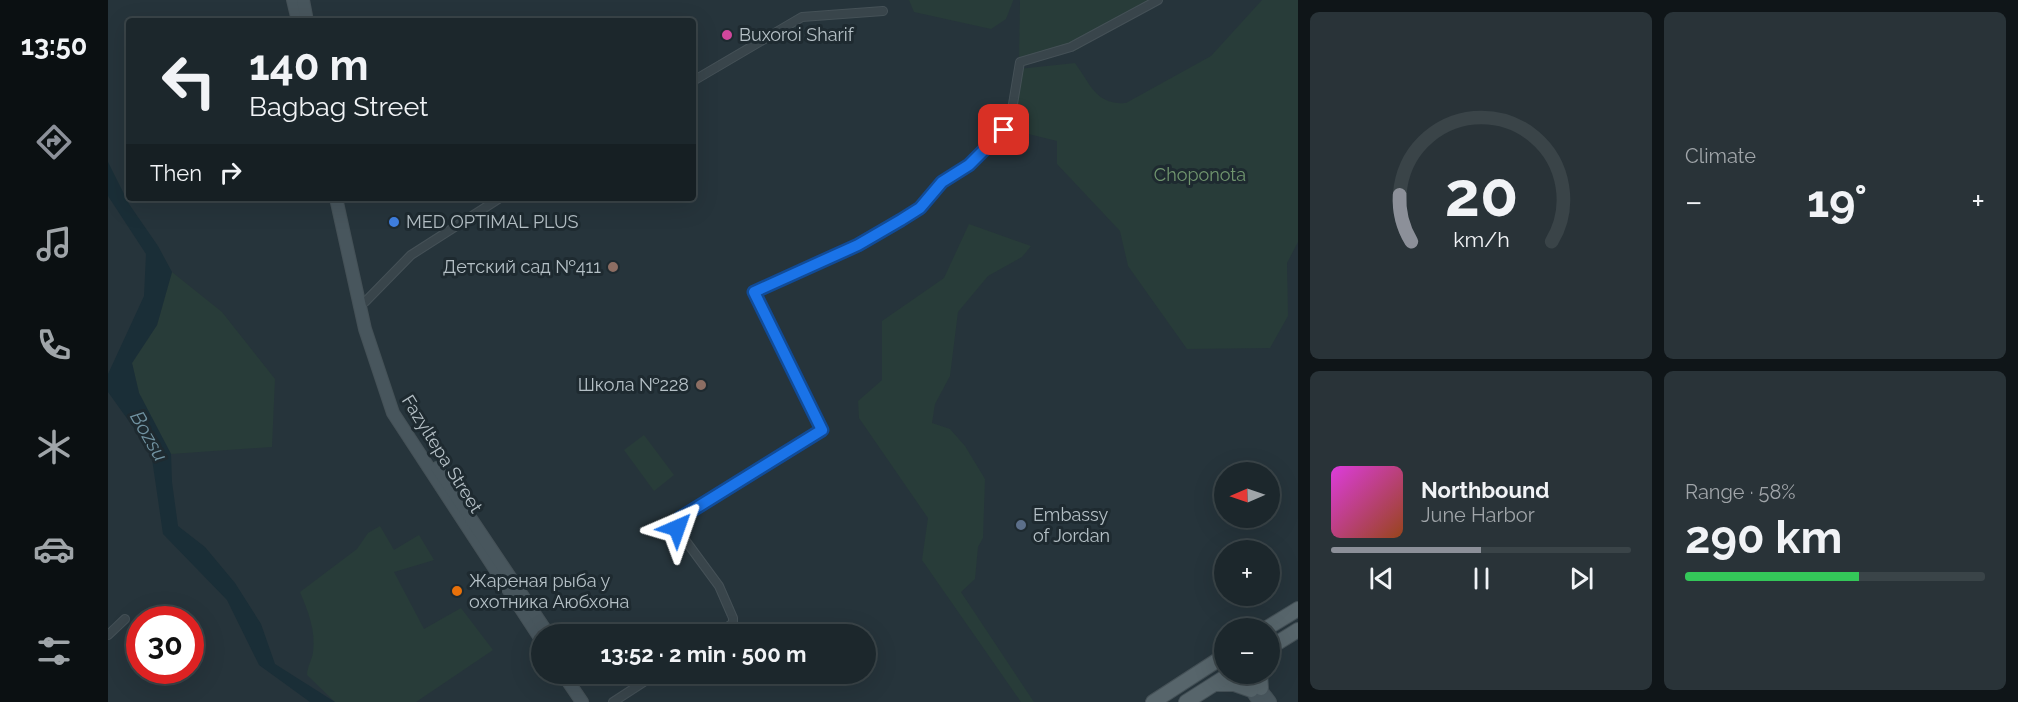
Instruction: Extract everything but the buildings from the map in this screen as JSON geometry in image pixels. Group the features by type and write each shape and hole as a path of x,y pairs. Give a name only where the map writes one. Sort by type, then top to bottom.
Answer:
{"main road":[{"path":"293,0 297,18"},
{"path":"303,0 306,18"},
{"name":"Fazyltepa Street","path":"337,201 378,374 394,415 531,624"},
{"name":"Fazyltepa Street","path":"345,201 362,302 399,411 541,624"},
{"path":"1280,620 1298,609"},
{"path":"1280,641 1298,630"},
{"path":"1153,702 1214,665"},
{"path":"570,684 582,702"},
{"path":"580,684 592,702"},
{"path":"1186,702 1214,684"},
{"path":"1234,684 1257,693 1270,702"}],"street":[{"path":"732,624 733,618 719,586 677,528 677,522 822,430 754,292 858,245 912,213 942,182 969,165 1004,130 1011,116 1020,62 1071,47 1158,0"},
{"path":"696,79 802,17 883,11"},
{"path":"362,302 411,255 495,201"},
{"path":"108,635 125,619"},
{"path":"613,702 641,684"}],"green space":[{"path":"909,0 1013,1 1006,19 991,29 914,12"},
{"path":"1020,0 1158,0 1075,51 1019,61"},
{"name":"Choponota","path":"1262,0 1298,0 1298,242 1287,263 1288,316 1270,348 1187,349 1128,266 1120,231 1057,164 1057,141 1016,131 1018,69 1075,63 1090,86 1101,97 1116,103 1126,103 1211,56"},
{"path":"969,224 1031,246 1022,257 988,276 958,312 950,376 935,404 932,423 950,429 965,446 985,479 983,538 978,547 975,579 961,592 1034,702 1021,702 922,560 928,518 859,418 858,401 882,380 882,321 944,278"},
{"path":"172,272 222,312 275,379 272,447 171,454 139,393 132,363 157,325"},
{"path":"644,435 674,475 654,491 624,450"},
{"path":"380,526 394,550 419,535 434,560 394,572 424,629 461,608 493,650 416,702 335,702 307,675 313,652 313,636 300,592 357,549 368,533"}],"water":[{"name":"Bozsu","path":"108,162 126,201 158,246 172,272 157,325 132,363 139,393 171,454 178,526 205,547 235,583 261,624 275,664 335,702 310,702 259,665 227,600 163,534 151,452 108,392 108,374 144,296 146,254 108,196"}],"place":[{"name":"Buxoroi Sharif","path":"727,35"},
{"name":"MED OPTIMAL PLUS","path":"394,222"},
{"name":"Детский сад №411","path":"613,267"},
{"name":"Школа №228","path":"701,385"},
{"name":"Embassy of Jordan","path":"1021,525"},
{"name":"Жареная рыба у охотника Аюбхона","path":"457,591"}],"route":[{"path":"677,528 680,518 822,430 754,292 858,245 920,208 942,182 969,165 1004,130"}]}
